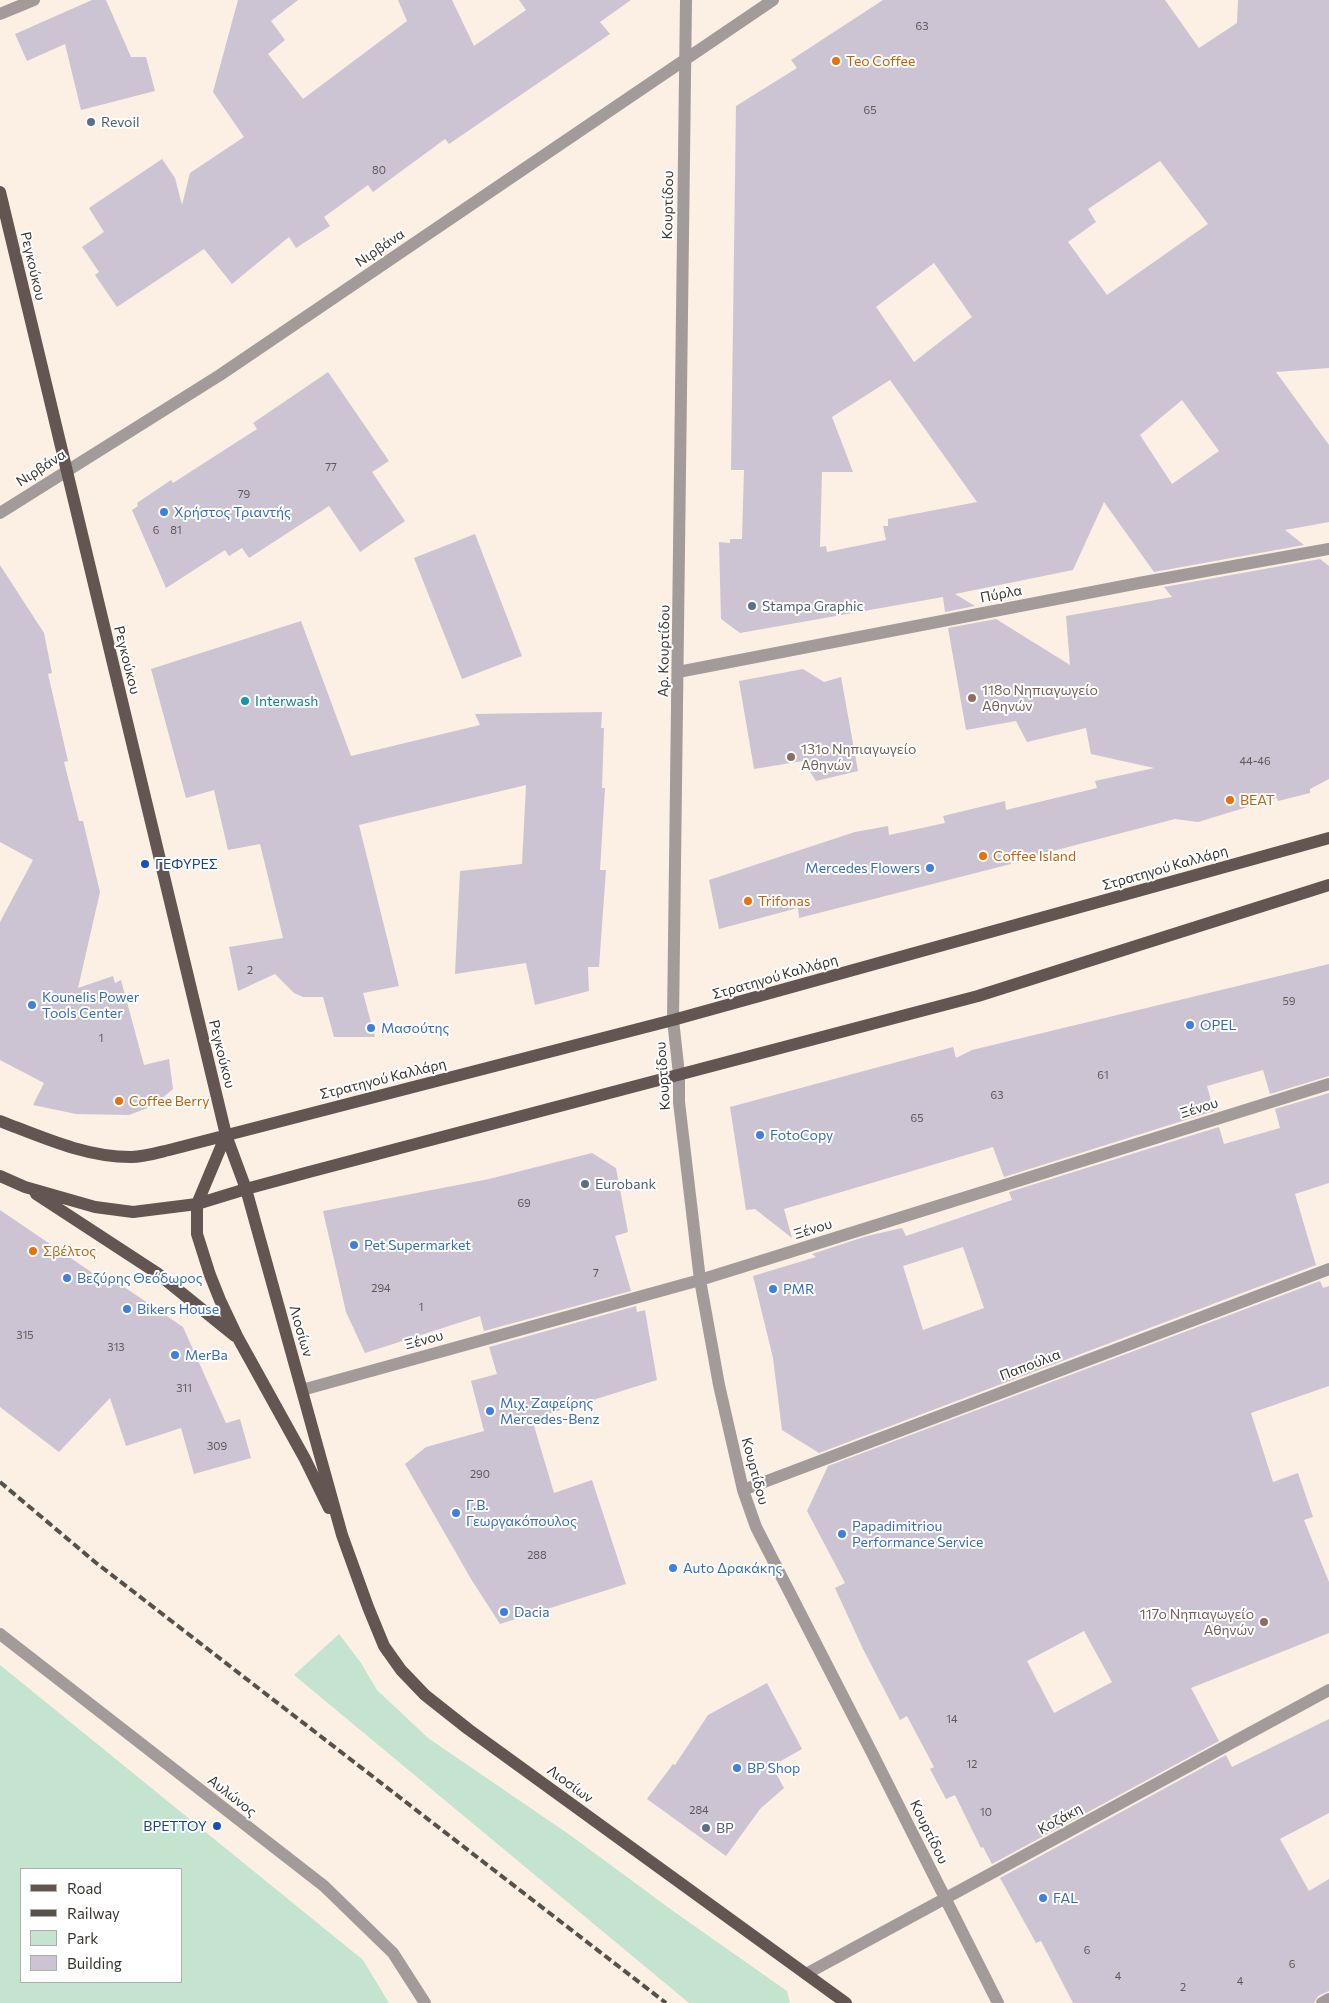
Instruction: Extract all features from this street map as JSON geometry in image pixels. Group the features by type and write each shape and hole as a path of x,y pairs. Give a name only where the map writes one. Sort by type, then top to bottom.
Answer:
{"main road":[{"name":"Ρεγκούκου","path":"0,192 226,1135"},
{"name":"Στρατηγού Καλλάρη","path":"226,1135 674,1020 1329,838"},
{"path":"25,1188 95,1207 133,1212 197,1204 246,1189 978,996 1329,885"},
{"path":"0,1121 62,1144 97,1154 132,1158 226,1135"},
{"path":"197,1204 226,1135"},
{"name":"Λιοσίων","path":"226,1135 246,1189 342,1535 384,1646 401,1670 425,1695 468,1729 846,2003"},
{"path":"0,1176 25,1188 157,1273 238,1338"},
{"name":"Λιοσίων","path":"197,1204 197,1234 210,1275 238,1338 305,1459 342,1535"}],"street":[{"path":"0,14 34,0"},
{"name":"Κουρτίδου","path":"681,410 686,0"},
{"name":"Νιρβάνα","path":"0,513 220,375 773,0"},
{"name":"Αρ. Κουρτίδου","path":"676,892 681,410"},
{"name":"Πύρλα","path":"678,672 1139,583 1329,549"},
{"name":"Κουρτίδου","path":"676,892 674,1020 679,1074 679,1102 700,1280 719,1385 743,1490 756,1527 870,1747 998,2003"},
{"name":"Ξένου","path":"302,1390 700,1280 1329,1084"},
{"name":"Παπούλια","path":"743,1490 1329,1270"},
{"name":"Αυλώνος","path":"0,1634 324,1886 394,1953 424,2003"},
{"name":"Κοζάκη","path":"806,1974 1329,1690"},
{"path":"1322,2003 1329,1999"}],"green space":[{"path":"339,1634 361,1663 377,1690 428,1738 570,1835 673,1911 787,1991 790,2003 689,2003 294,1675"},
{"path":"0,1665 363,1960 389,2003 0,2003"}],"building":[{"path":"92,0 106,0 131,57 146,57 155,91 81,110 65,44 27,61 15,34"},
{"path":"238,0 298,0 271,21 285,40 268,54 303,99 407,21 398,0 452,0 474,46 526,10 519,0 631,0 600,22 610,34 449,144 445,139 373,192 368,185 324,217 330,226 296,248 289,237 232,284 204,249 117,307 95,275 99,272 82,247 104,232 89,208 162,159 175,178 182,205 190,173 244,137 213,92"},
{"path":"883,0 1165,0 1199,48 1237,23 1238,0 1329,0 1329,368 1276,372 1329,445 1329,522 1285,530 1304,545 1154,572 1104,502 1073,570 955,594 975,606 945,612 943,597 740,633 721,619 719,542 730,543 730,539 742,539 744,470 731,470 736,106 797,68 791,60","holes":["1160,161 1208,224 1107,295 1068,242 1096,222 1088,209","934,263 972,317 914,362 876,307","890,380 977,502 888,519 888,526 883,526 886,540 827,552 826,546 820,547 822,472 853,472 832,417","1182,400 1219,451 1172,484 1140,435"]},
{"path":"328,372 389,461 372,472 405,521 360,552 329,506 249,558 242,548 229,556 225,550 166,588 132,510 138,506 137,503 171,480 173,483 257,429 253,423"},
{"path":"475,534 522,656 462,679 414,558"},
{"path":"1320,559 1329,566 1329,779 1310,789 1310,793 1278,801 1277,798 1198,822 1175,819 1011,862 1011,864 799,918 798,908 719,929 709,880 855,832 888,826 889,835 945,823 943,816 1005,801 1006,810 1097,788 1095,781 1154,768 1091,754 1086,728 1027,742 1016,721 966,730 948,628 996,619 1070,665 1066,616 1172,597 1164,587"},
{"path":"0,565 44,633 52,673 48,674 68,761 64,762 79,821 83,821 100,892 78,988 113,976 115,983 121,980 144,1065 169,1059 173,1089 153,1106 129,1115 76,1114 33,1105 44,1083 0,1060 0,922 33,860 0,842"},
{"path":"301,621 351,756 480,725 475,714 602,712 601,728 604,728 602,788 605,788 600,870 606,870 599,967 588,967 589,991 535,1005 526,963 455,974 460,871 522,864 526,785 359,825 399,986 363,993 375,1037 334,1037 323,997 303,997 294,993 275,974 238,991 229,947 283,938 260,844 228,850 214,790 186,798 151,669"},
{"path":"803,669 824,682 841,677 858,771 816,781 803,761 754,769 739,681"},
{"path":"1329,964 1329,1076 1270,1094 1263,1070 1207,1086 1214,1111 1004,1177 993,1147 784,1209 792,1238 755,1209 746,1210 730,1107 953,1047 956,1058 972,1050"},
{"path":"1329,1093 1329,1183 1295,1194 1316,1265 819,1453 782,1430 773,1358 753,1276 816,1257 812,1254 867,1236 902,1228 906,1236 1012,1200 1009,1192 1219,1127 1224,1144 1280,1128 1275,1109","holes":["963,1247 984,1308 923,1330 903,1266"]},
{"path":"592,1153 616,1168 628,1232 615,1236 631,1291 484,1331 480,1316 365,1353 346,1312 323,1211 489,1179"},
{"path":"0,1210 100,1278 105,1274 183,1327 226,1423 240,1419 251,1458 194,1474 181,1428 126,1446 110,1398 59,1452 0,1407"},
{"path":"1320,1281 1323,1288 1329,1286 1329,1386 1251,1413 1273,1482 1298,1473 1313,1517 1304,1520 1329,1582 1329,1633 1191,1688 1219,1741 992,1864 983,1847 981,1848 955,1795 946,1799 930,1769 934,1767 907,1716 900,1720 863,1649 835,1588 845,1583 807,1511 828,1466","holes":["1084,1631 1112,1682 1054,1713 1027,1661"]},
{"path":"636,1306 637,1312 645,1310 657,1380 532,1419 554,1493 592,1480 626,1584 500,1624 471,1579 405,1464 426,1447 484,1431 471,1381 497,1374 489,1347"},
{"path":"767,1683 802,1749 772,1766 784,1788 760,1809 726,1856 647,1799 673,1764 675,1765 708,1715"},
{"path":"1329,1719 1329,1813 1280,1839 1309,1891 1329,1879 1329,1991 1318,1996 1314,2003 1073,2003 1041,1941 1036,1943 1000,1878 1226,1755 1232,1767"}],"railway":[{"path":"0,1482 95,1562 666,2003"}],"place":[{"name":"Teo Coffee","path":"836,61"},
{"name":"Revoil","path":"91,122"},
{"name":"Χρήστος Τριαντής","path":"164,512"},
{"name":"Stampa Graphic","path":"752,606"},
{"name":"118ο Νηπιαγωγείο Αθηνών","path":"972,698"},
{"name":"Interwash","path":"245,701"},
{"name":"131ο Νηπιαγωγείο Αθηνών","path":"791,757"},
{"name":"ΒΕΑΤ","path":"1230,800"},
{"name":"Coffee Island","path":"983,856"},
{"name":"ΓΕΦΥΡΕΣ","path":"145,864"},
{"name":"Mercedes Flowers","path":"930,868"},
{"name":"Trifonas","path":"748,901"},
{"name":"Kounelis Power Tools Center","path":"32,1005"},
{"name":"OPEL","path":"1190,1025"},
{"name":"Μασούτης","path":"371,1028"},
{"name":"Coffee Berry","path":"119,1101"},
{"name":"FotoCopy","path":"760,1135"},
{"name":"Eurobank","path":"585,1184"},
{"name":"Pet Supermarket","path":"354,1245"},
{"name":"Σβέλτος","path":"33,1251"},
{"name":"Βεζύρης Θεόδωρος","path":"67,1278"},
{"name":"PMR","path":"773,1289"},
{"name":"Bikers House","path":"127,1309"},
{"name":"MerBa","path":"175,1355"},
{"name":"Μιχ. Ζαφείρης Mercedes-Benz","path":"490,1411"},
{"name":"Γ.Β. Γεωργακόπουλος","path":"456,1513"},
{"name":"Papadimitriou Performance Service","path":"842,1534"},
{"name":"Auto Δρακάκης","path":"673,1568"},
{"name":"Dacia","path":"504,1612"},
{"name":"117ο Νηπιαγωγείο Αθηνών","path":"1264,1622"},
{"name":"BP Shop","path":"737,1768"},
{"name":"ΒΡΕΤΤΟΥ","path":"217,1826"},
{"name":"BP","path":"706,1828"},
{"name":"FAL","path":"1043,1898"}]}
